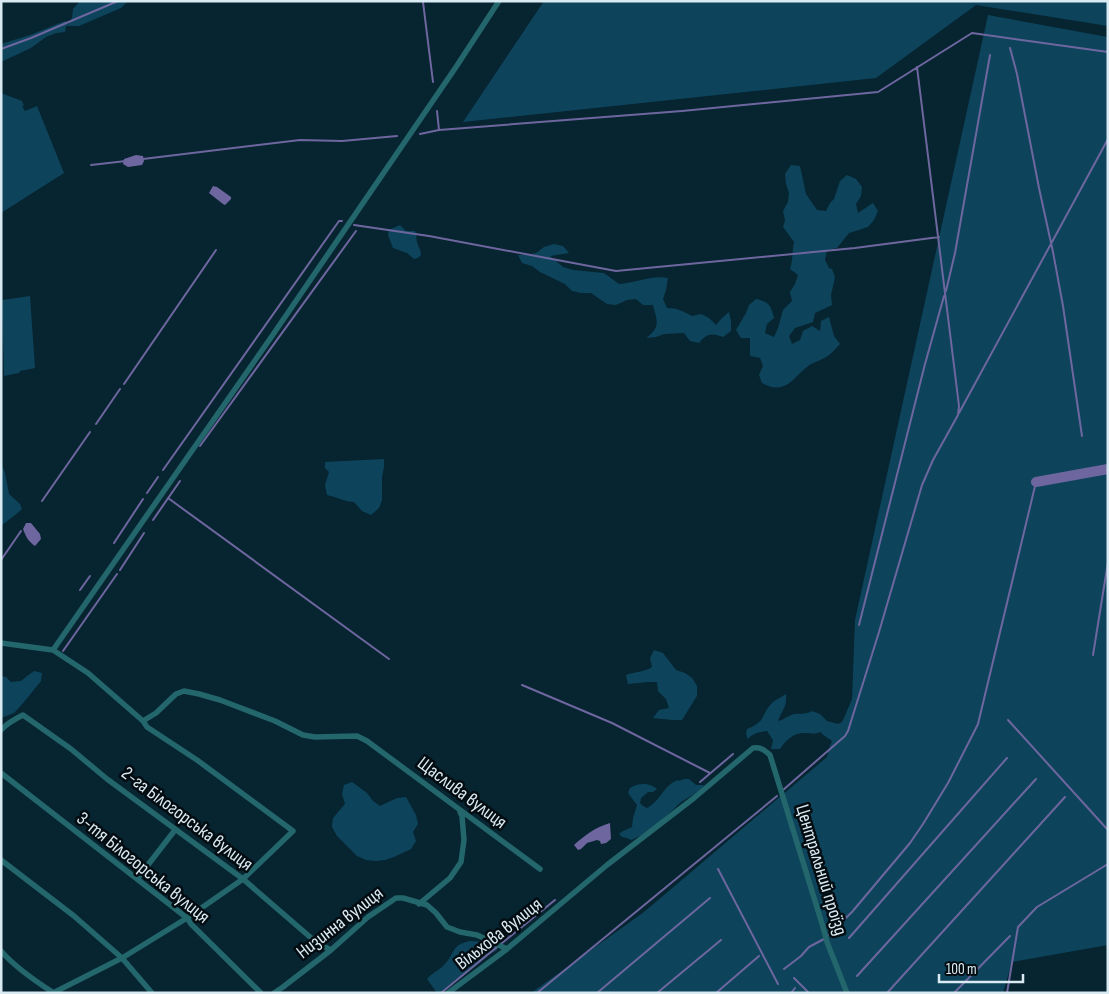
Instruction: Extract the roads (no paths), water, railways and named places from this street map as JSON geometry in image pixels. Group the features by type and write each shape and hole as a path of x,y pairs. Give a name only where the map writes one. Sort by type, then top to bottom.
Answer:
{"street":[{"path":"53,650 283,320 499,1"},
{"path":"1,643 53,650 88,673 147,727 197,760 292,831 243,879 187,918 122,958 54,993 23,972 1,951"},
{"name":"Щаслива вулиця","path":"143,722 156,713 176,694 184,691 220,700 275,721 303,735 315,737 357,736 367,741 540,869"},
{"name":"2-га Білогорська вулиця","path":"2,727 23,715 243,879 317,944 331,950"},
{"name":"Вільхова вулиця","path":"448,993 507,949 606,865 694,798 753,748 764,749 770,755"},
{"name":"Центральний проїзд","path":"770,755 827,942 847,993"},
{"name":"3-тя Білогорська вулиця","path":"1,773 187,918 261,993"},
{"path":"419,904 450,878 461,862 464,840 462,816 458,809"},
{"path":"137,879 175,830"},
{"path":"1,860 74,916 122,958 152,993"},
{"name":"Низинна вулиця","path":"274,993 331,950 368,917 396,898 427,905 436,913 447,928 476,935 507,949"}],"waterway":[{"path":"1,49 118,1"},
{"path":"423,2 433,82"},
{"path":"420,134 439,130 682,111 878,92 972,33 1108,52"},
{"path":"1010,48 1053,252 1082,436"},
{"path":"946,291 955,253 990,55"},
{"path":"783,790 845,736 848,731 922,485 933,460 958,415 959,406 917,67"},
{"path":"437,111 439,130"},
{"path":"143,159 300,140 342,141 397,136"},
{"path":"959,413 1108,139"},
{"path":"91,165 126,161"},
{"path":"163,470 339,221 342,221"},
{"path":"354,225 429,236 616,271 855,248 939,237"},
{"path":"200,446 356,231"},
{"path":"124,384 216,250"},
{"path":"859,625 944,296"},
{"path":"96,424 120,389"},
{"path":"42,501 90,432"},
{"path":"1036,482 1108,469"},
{"path":"147,493 158,477"},
{"path":"153,520 180,481"},
{"path":"827,936 852,912 910,843 948,783 978,724 1036,482"},
{"path":"168,498 389,659"},
{"path":"114,543 143,499"},
{"path":"1,560 21,531"},
{"path":"120,570 144,533"},
{"path":"1093,655 1108,562"},
{"path":"63,651 117,574"},
{"path":"80,590 90,576"},
{"path":"522,685 612,723 710,773"},
{"path":"1008,720 1107,829"},
{"path":"700,782 733,754"},
{"path":"849,938 1007,758"},
{"path":"857,976 1036,779"},
{"path":"537,993 777,796"},
{"path":"887,993 1065,797"},
{"path":"1007,993 1018,927 1037,907 1108,864"},
{"path":"718,869 778,984"},
{"path":"597,993 710,898"},
{"path":"502,943 555,900"},
{"path":"954,993 1010,936"},
{"path":"784,969 809,947 824,939"},
{"path":"657,993 721,940"},
{"path":"441,993 497,947"},
{"path":"716,993 759,956"},
{"path":"794,978 809,993"},
{"path":"791,993 795,988"}]}
